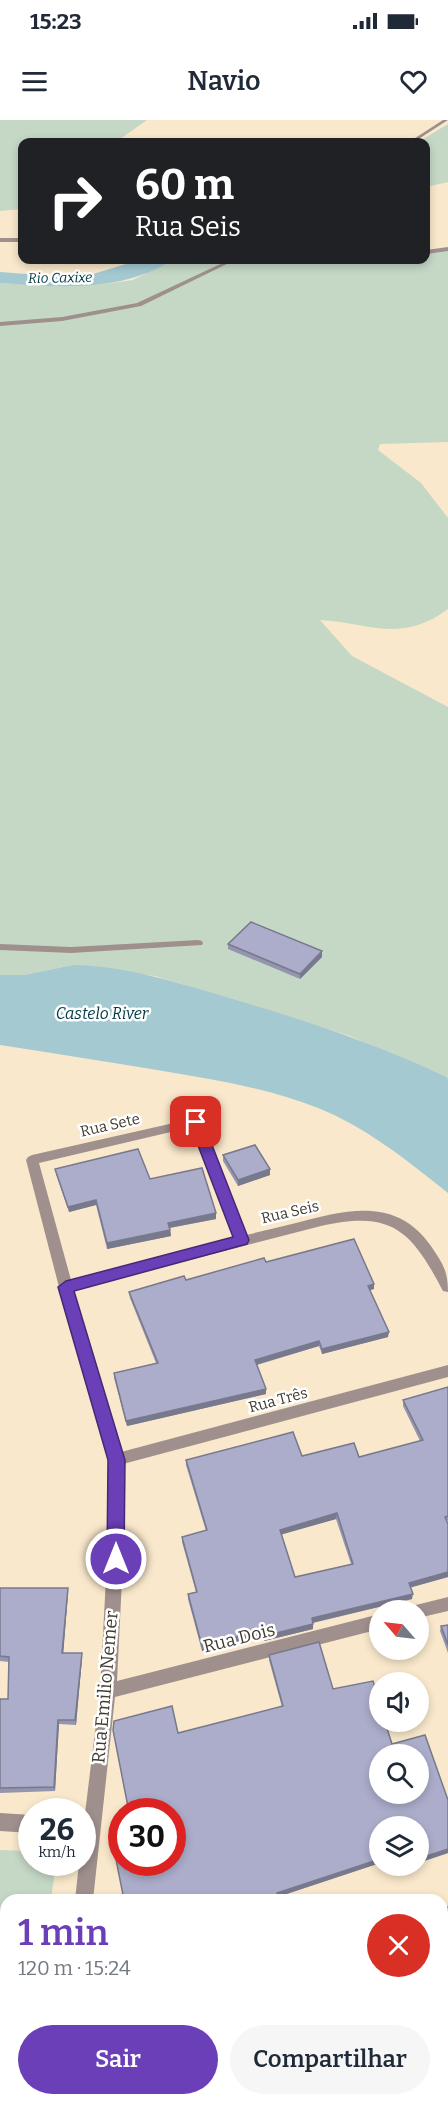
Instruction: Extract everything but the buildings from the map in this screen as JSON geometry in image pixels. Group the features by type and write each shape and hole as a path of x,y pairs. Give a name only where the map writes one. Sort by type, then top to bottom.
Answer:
{"street":[{"path":"417,138 446,120"},
{"path":"0,240 18,240"},
{"path":"430,251 448,249"},
{"path":"0,324 62,319 139,305 224,264"},
{"path":"0,947 71,950 198,943"},
{"name":"Rua Sete","path":"32,1160 196,1122 242,1240"},
{"name":"Rua Emilio Nemer","path":"32,1160 116,1460 116,1559 108,1691 91,1798"},
{"name":"Rua Seis","path":"66,1287 242,1240 350,1215 384,1218 406,1228 429,1252 448,1287"},
{"name":"Rua Três","path":"116,1460 448,1371"},
{"path":"429,1608 448,1604"},
{"name":"Rua Dois","path":"108,1691 369,1625"},
{"path":"0,1822 18,1823"},
{"name":"Rua Emilio Nemer","path":"84,1894 85,1876"}],"green space":[{"path":"0,120 147,120 122,138 18,138 18,209 0,211"},
{"path":"448,124 448,182 430,186 430,138 425,138"},
{"path":"448,250 448,442 380,444 378,450 421,483 448,518 448,609 431,620 400,629 320,620 352,656 448,707 448,1079 350,1036 155,976 73,965 24,975 0,975 0,283 63,286 105,284 133,280 164,264 430,264 430,252"},
{"path":"0,1850 18,1851 18,1876 54,1876 52,1894 0,1894"}],"water":[{"name":"Rio Caxixe","path":"126,264 165,264 132,278 89,285 45,286 0,283 0,272 80,278"},
{"name":"Castelo River","path":"73,965 112,968 150,976 254,1005 365,1043 446,1077 448,1079 448,1193 370,1135 336,1116 299,1101 222,1081 0,1045 0,975 24,975"}],"route":[{"path":"116,1559 116,1460 66,1287 242,1240 196,1122"}]}
